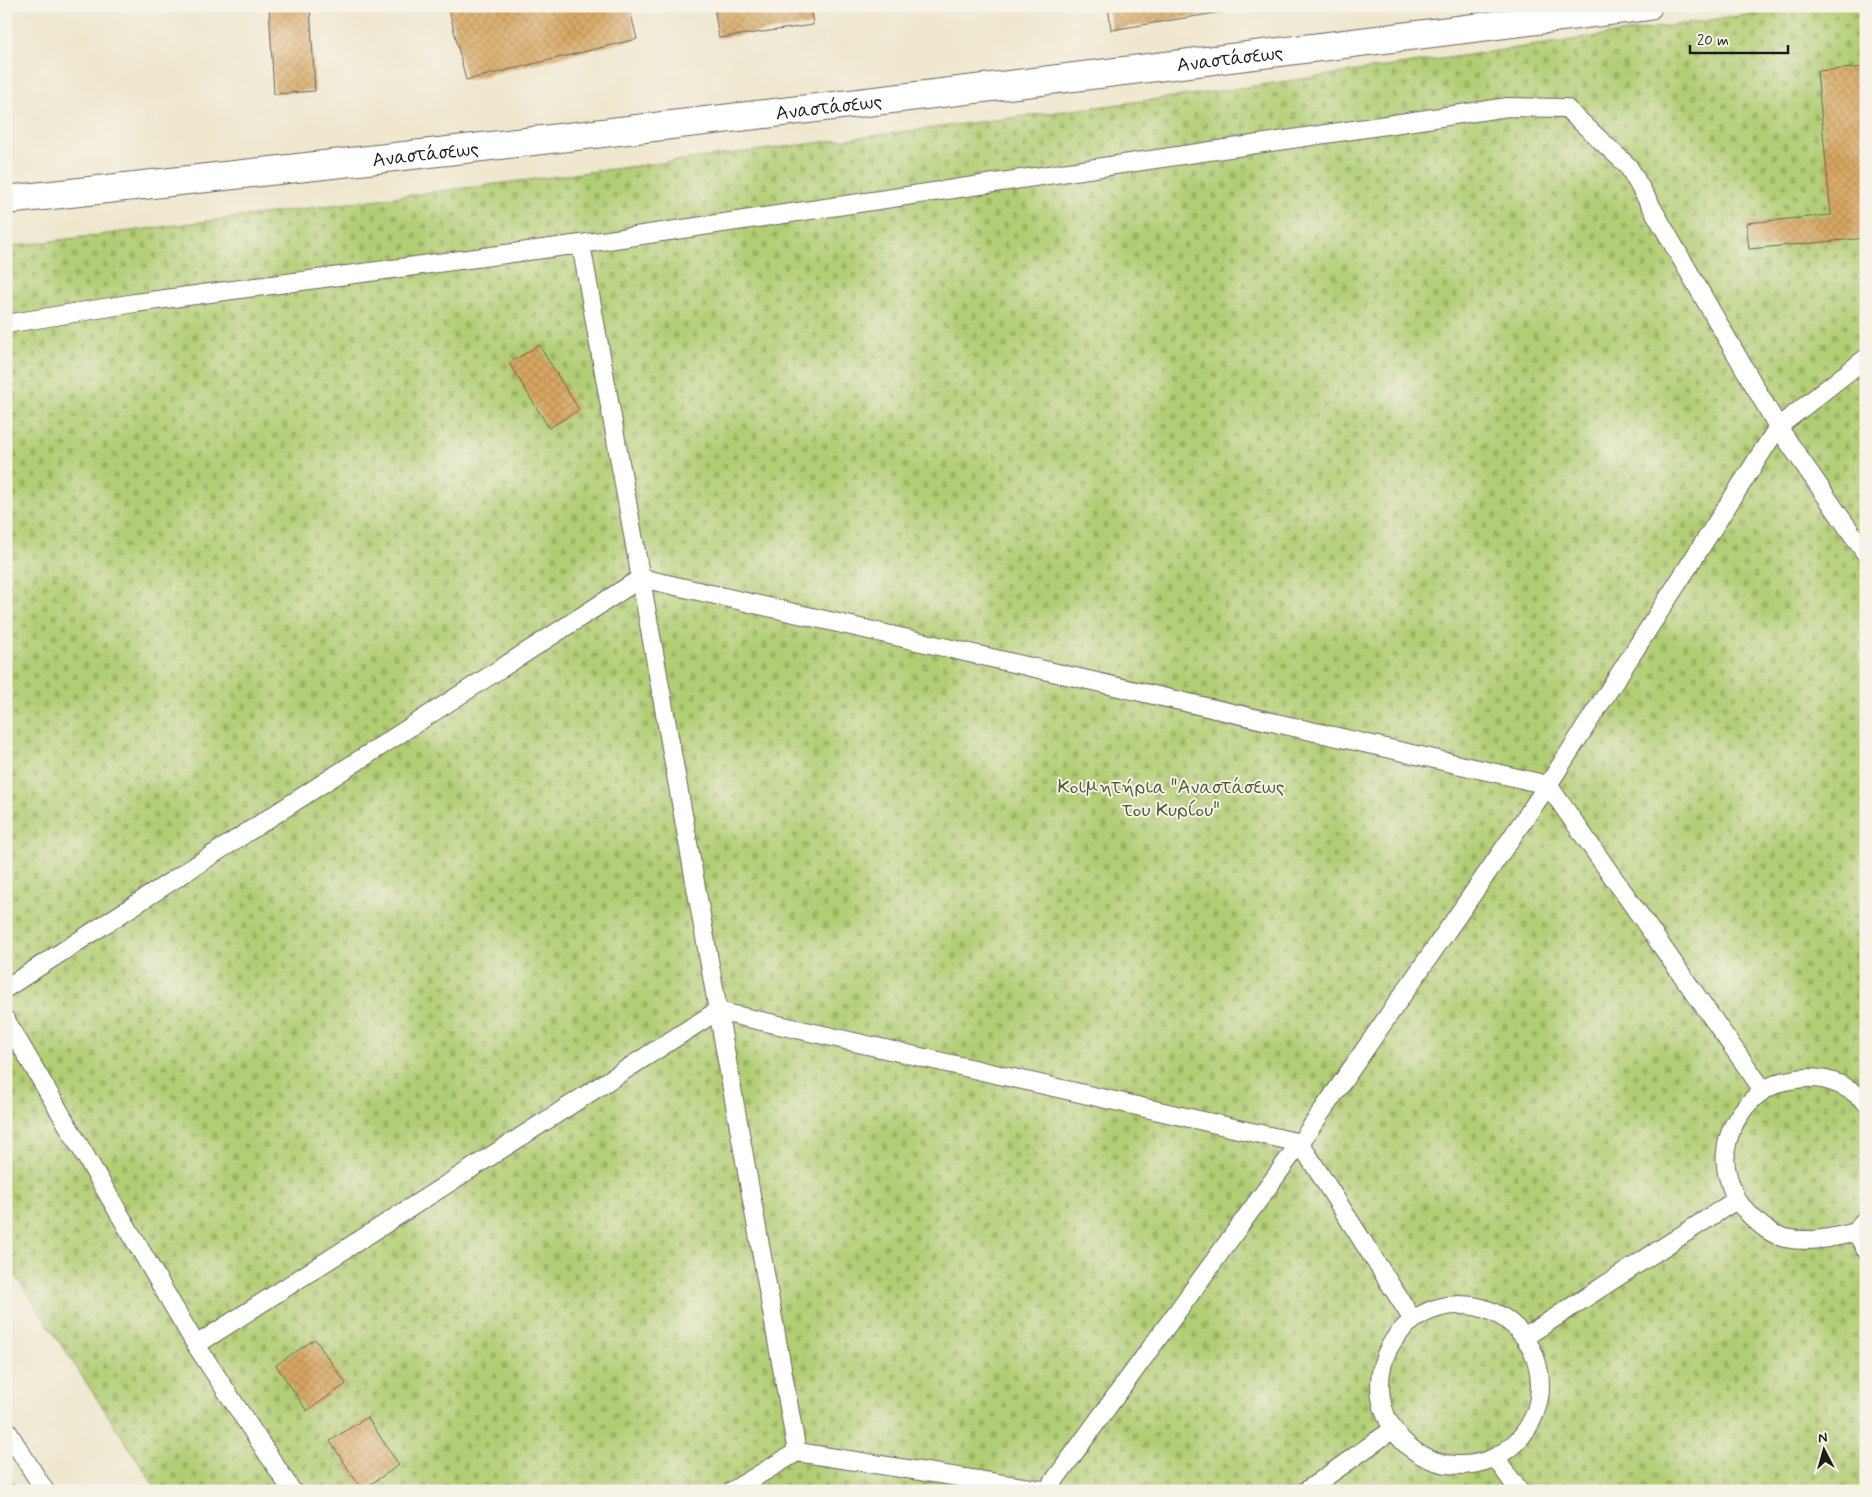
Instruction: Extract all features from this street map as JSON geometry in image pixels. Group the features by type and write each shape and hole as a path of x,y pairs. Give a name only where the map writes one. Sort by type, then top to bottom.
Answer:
{"street":[{"name":"Αναστάσεως","path":"6,200 306,168 950,93 1648,6"}],"lane":[{"path":"6,324 145,302 581,244 1508,107 1566,108 1628,166 1778,427 1866,554"},
{"path":"581,244 797,1452"},
{"path":"732,1491 797,1452 1048,1490 1300,1143 1548,785 1778,427 1866,358"},
{"path":"6,988 641,578 1548,785 1763,1090"},
{"path":"196,1345 717,1011 1300,1143 1413,1320"},
{"path":"6,1020 196,1345 292,1491"},
{"path":"1866,1102 1854,1092 1828,1080 1808,1078 1780,1082 1763,1090 1742,1110 1732,1126 1726,1154 1726,1173 1736,1200 1764,1229 1784,1237 1812,1241 1856,1232 1866,1218"},
{"path":"1524,1337 1736,1200"},
{"path":"1856,1232 1866,1250"},
{"path":"1460,1305 1468,1306 1485,1309 1507,1320 1524,1337 1536,1358 1540,1381 1538,1404 1530,1426 1515,1444 1496,1457 1472,1464 1448,1464 1424,1457 1404,1443 1392,1430 1381,1402 1379,1379 1385,1356 1396,1336 1413,1320 1435,1309 1460,1305"},
{"path":"6,1430 45,1491"},
{"path":"1306,1491 1392,1430"},
{"path":"1496,1457 1519,1491"}],"green space":[{"name":"Κοιμητήρια \"Αναστάσεως του Κυρίου\"","path":"1808,6 1866,6 1866,1491 158,1491 6,1261 6,247 1205,93"},
{"path":"6,1472 18,1491 6,1491"}],"building":[{"path":"269,6 310,6 315,91 274,94"},
{"path":"448,6 629,6 637,39 466,80"},
{"path":"714,6 810,6 813,25 719,38"},
{"path":"1108,6 1240,6 1240,9 1111,30"},
{"path":"1866,67 1866,238 1749,249 1746,223 1831,215 1817,71"},
{"path":"539,345 579,410 549,428 509,363"},
{"path":"315,1339 346,1384 307,1411 276,1365"},
{"path":"367,1417 399,1465 362,1490 330,1441"}]}
